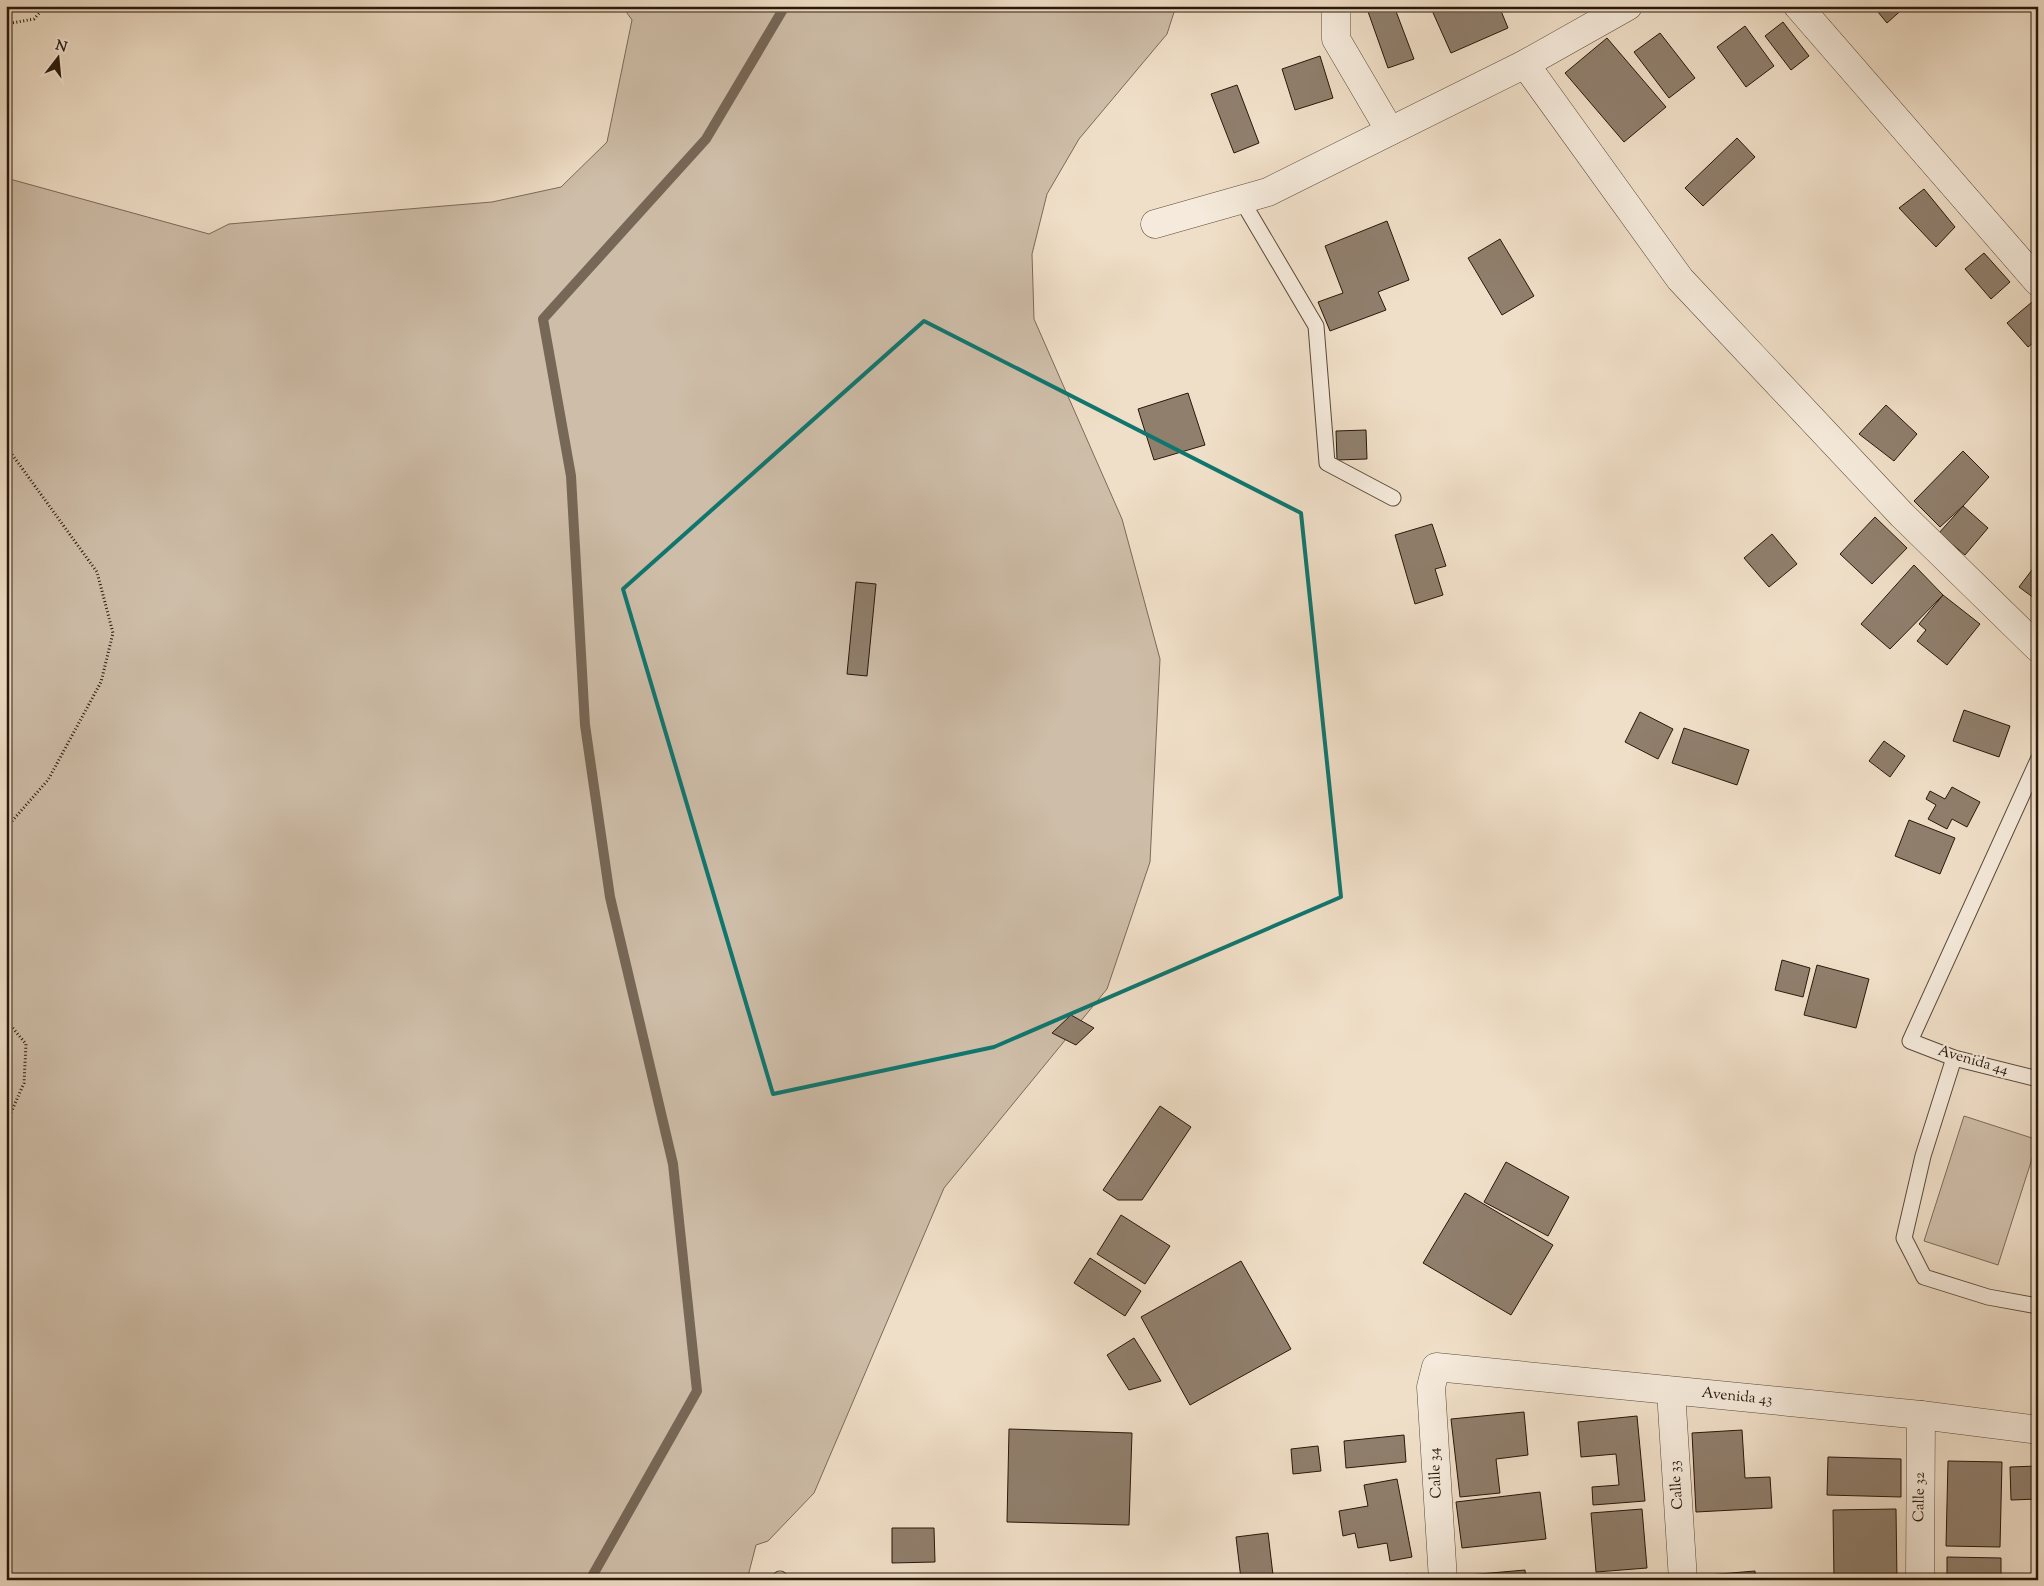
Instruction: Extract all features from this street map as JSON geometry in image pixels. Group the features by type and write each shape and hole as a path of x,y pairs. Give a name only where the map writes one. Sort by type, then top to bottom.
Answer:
{"street":[{"path":"1336,6 1336,39 1390,131"},
{"path":"1155,224 1268,192 1525,64 1628,6"},
{"path":"1798,6 2038,282"},
{"path":"1525,64 1680,279 1902,515 2038,648"},
{"name":"Avenida 43","path":"1436,1367 1921,1415 2038,1430"},
{"name":"Calle 34","path":"1436,1367 1431,1387 1443,1580"},
{"name":"Calle 33","path":"1671,1391 1683,1580"},
{"name":"Calle 32","path":"1920,1580 1921,1415"}],"lane":[{"path":"1241,199 1316,326 1327,463 1393,498"},
{"name":"Avenida 44","path":"2038,760 1910,1041 1954,1058 2038,1079"},
{"path":"1954,1058 1923,1156 1904,1238 1924,1277 1988,1297 2038,1306"}],"path":[{"path":"6,24 34,19 45,6"},
{"path":"6,446 97,572 113,632 101,682 48,780 6,828"},
{"path":"6,1020 26,1044 24,1083 6,1124"}],"highlighted area":[{"path":"924,321 1301,513 1341,897 994,1047 773,1094 623,589"}],"shaded area":[{"path":"622,6 1176,6 1167,34 1079,139 1047,194 1032,254 1034,319 1122,519 1160,659 1150,862 1107,989 944,1188 814,1493 768,1541 756,1545 747,1580 6,1580 6,178 209,234 229,224 492,202 561,187 607,142 632,20"},
{"path":"1964,1116 2038,1140 1998,1265 1924,1241"}],"building":[{"path":"1366,6 1394,6 1414,59 1388,68"},
{"path":"1430,6 1499,6 1508,28 1451,53"},
{"path":"1873,6 1906,6 1887,23"},
{"path":"1783,22 1809,56 1791,70 1765,36"},
{"path":"1745,26 1774,66 1746,87 1717,47"},
{"path":"1660,33 1695,78 1669,98 1634,52"},
{"path":"1607,38 1666,107 1624,142 1565,73"},
{"path":"1320,56 1333,98 1295,110 1282,69"},
{"path":"1237,85 1259,143 1234,153 1211,94"},
{"path":"1737,138 1755,157 1703,206 1685,188"},
{"path":"1924,189 1955,227 1936,247 1899,208"},
{"path":"1387,221 1409,280 1378,292 1386,310 1330,331 1318,302 1343,293 1325,246"},
{"path":"1500,239 1534,296 1502,315 1468,258"},
{"path":"1984,253 2010,282 1991,299 1965,269"},
{"path":"2032,302 2038,309 2038,339 2028,347 2007,323"},
{"path":"1188,393 1205,445 1154,460 1138,409"},
{"path":"1886,405 1917,434 1894,461 1859,434"},
{"path":"1366,430 1367,459 1337,460 1336,431"},
{"path":"1963,451 1989,477 1963,506 1940,527 1914,501"},
{"path":"1963,506 1988,528 1965,555 1939,533"},
{"path":"1875,517 1907,548 1872,584 1840,554"},
{"path":"1432,524 1446,566 1435,569 1443,595 1415,604 1395,535"},
{"path":"1772,534 1797,564 1769,587 1744,558"},
{"path":"2038,562 2038,601 2019,587"},
{"path":"1914,565 1943,595 1890,649 1861,624"},
{"path":"856,582 876,584 867,676 847,674"},
{"path":"1943,595 1980,624 1947,665 1917,641 1926,630 1919,624"},
{"path":"1964,710 2010,726 1999,757 1953,741"},
{"path":"1640,712 1673,729 1658,759 1625,742"},
{"path":"1684,728 1749,750 1737,785 1672,763"},
{"path":"1884,741 1905,756 1890,777 1869,761"},
{"path":"1952,787 1980,802 1967,827 1952,819 1947,829 1928,819 1936,805 1926,799 1930,791 1945,799"},
{"path":"1909,820 1955,838 1940,874 1895,856"},
{"path":"1782,960 1810,968 1803,997 1775,990"},
{"path":"1817,965 1869,979 1856,1028 1804,1015"},
{"path":"1071,1015 1094,1028 1076,1045 1052,1033"},
{"path":"1160,1106 1191,1127 1142,1200 1118,1200 1103,1190"},
{"path":"1506,1162 1569,1197 1548,1236 1484,1202"},
{"path":"1465,1193 1553,1245 1511,1315 1423,1263"},
{"path":"1121,1215 1170,1246 1145,1284 1097,1254"},
{"path":"1090,1258 1141,1291 1125,1316 1074,1283"},
{"path":"1241,1261 1291,1349 1190,1405 1141,1317"},
{"path":"1134,1338 1161,1381 1129,1390 1107,1355"},
{"path":"1524,1412 1528,1455 1496,1459 1500,1493 1460,1497 1451,1419"},
{"path":"1637,1416 1645,1501 1593,1505 1592,1487 1619,1485 1616,1454 1581,1457 1578,1422"},
{"path":"1009,1429 1132,1433 1129,1525 1007,1522"},
{"path":"1742,1430 1745,1478 1770,1477 1772,1508 1696,1512 1692,1433"},
{"path":"1404,1435 1406,1462 1346,1468 1344,1441"},
{"path":"1318,1446 1321,1471 1293,1474 1291,1449"},
{"path":"1828,1457 1901,1459 1901,1497 1827,1495"},
{"path":"1948,1461 2002,1462 2000,1547 1946,1546"},
{"path":"2038,1466 2038,1499 2011,1500 2010,1467"},
{"path":"1397,1479 1412,1557 1390,1561 1387,1543 1358,1548 1355,1533 1343,1536 1339,1511 1368,1506 1364,1485"},
{"path":"1540,1492 1546,1539 1462,1548 1456,1502"},
{"path":"1642,1509 1647,1568 1596,1572 1591,1513"},
{"path":"1896,1509 1897,1580 1834,1580 1833,1510"},
{"path":"892,1528 934,1528 935,1562 892,1563"},
{"path":"1268,1533 1273,1575 1241,1579 1236,1537"},
{"path":"1947,1557 2001,1558 2001,1580 1947,1580"},
{"path":"1525,1570 1526,1580 1457,1580 1456,1576"},
{"path":"1755,1571 1756,1580 1708,1580 1707,1575"},
{"path":"1408,1574 1409,1580 1377,1580"}],"waterway":[{"path":"590,1580 697,1391 673,1164 610,897 585,725 571,476 543,319 706,139 785,6"}]}
